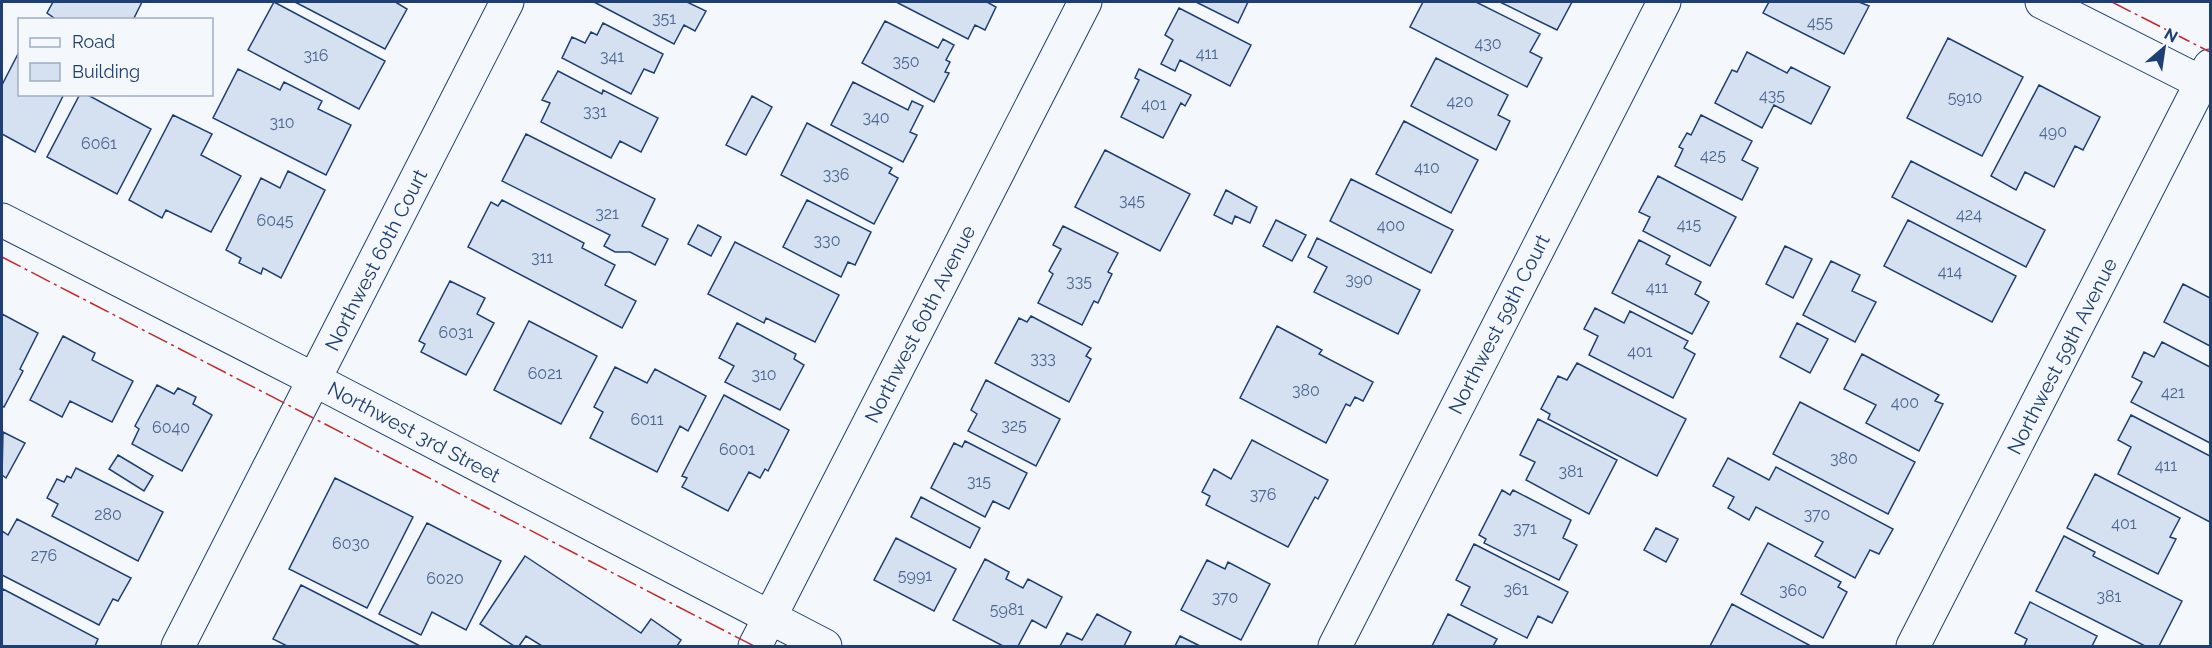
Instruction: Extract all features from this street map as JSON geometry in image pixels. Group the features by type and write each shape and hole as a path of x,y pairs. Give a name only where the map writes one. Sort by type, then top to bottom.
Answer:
{"street":[{"name":"Northwest 60th Court","path":"178,646 507,2"},
{"name":"Northwest 60th Avenue","path":"755,646 1085,2"},
{"name":"Northwest 59th Court","path":"1335,646 1664,2"},
{"path":"2042,2 2208,78"},
{"name":"Northwest 59th Avenue","path":"1913,646 2208,78"},
{"name":"Northwest 3rd Street","path":"2,220 825,646"}],"building":[{"path":"53,2 142,2 134,18 54,18 47,13"},
{"path":"274,2 385,61 359,109 248,50"},
{"path":"295,2 398,2 407,9 385,49"},
{"path":"594,2 687,2 706,11 695,31 684,25 674,44"},
{"path":"899,2 987,2 996,7 985,30 975,25 968,39"},
{"path":"1196,2 1248,2 1238,23"},
{"path":"1423,2 1476,2 1540,34 1530,52 1542,58 1527,87 1410,27"},
{"path":"1500,2 1572,2 1557,30"},
{"path":"1769,2 1859,2 1869,6 1844,54 1763,13"},
{"path":"1179,8 1251,45 1230,86 1180,60 1175,71 1161,64 1173,40 1165,35"},
{"path":"885,21 938,48 943,39 954,45 946,60 950,62 945,72 949,73 934,102 862,63"},
{"path":"603,23 663,54 654,73 644,69 631,94 562,58 572,37 585,43 591,32 597,35"},
{"path":"1948,38 2023,77 1982,156 1907,118"},
{"path":"1747,52 1787,73 1791,67 1830,87 1811,124 1774,105 1762,128 1715,103 1732,70 1737,72"},
{"path":"18,54 18,96 63,96 35,152 2,134 2,85"},
{"path":"1436,58 1508,95 1498,115 1510,121 1496,150 1411,106"},
{"path":"238,69 280,90 284,82 322,101 318,109 351,125 326,175 213,118"},
{"path":"1139,69 1191,95 1185,106 1181,103 1163,138 1121,117 1139,80 1135,78"},
{"path":"558,71 602,94 603,90 658,118 641,152 620,141 611,158 541,122 550,103 542,100"},
{"path":"853,82 908,110 912,101 923,106 910,132 917,135 903,162 831,125"},
{"path":"2039,85 2100,117 2083,150 2075,146 2054,187 2025,172 2016,190 1991,176"},
{"path":"79,96 90,96 151,129 117,194 47,157"},
{"path":"752,96 772,107 746,155 726,145"},
{"path":"173,115 212,134 201,155 241,176 211,232 166,210 162,218 129,200"},
{"path":"1701,115 1752,141 1742,160 1758,168 1742,200 1675,166 1683,149 1679,147 1687,133 1691,135"},
{"path":"1404,121 1478,160 1451,213 1376,174"},
{"path":"807,123 892,168 889,173 898,178 874,224 781,175"},
{"path":"526,134 655,199 642,226 668,239 655,265 630,252 615,252 604,246 610,235 502,181"},
{"path":"1105,150 1190,194 1160,251 1075,207"},
{"path":"1911,161 2045,230 2026,267 1892,197"},
{"path":"288,171 325,190 281,278 263,268 261,274 239,263 241,258 226,250 261,178 280,188"},
{"path":"1658,176 1736,217 1710,266 1643,231 1650,217 1639,212"},
{"path":"1351,179 1453,230 1431,273 1330,221"},
{"path":"1226,190 1257,207 1250,223 1235,216 1232,224 1214,215"},
{"path":"502,200 584,243 582,248 615,265 605,285 636,301 622,328 468,247 491,202 498,206"},
{"path":"807,200 871,232 855,265 848,262 841,277 783,247"},
{"path":"1276,220 1306,235 1292,261 1263,246"},
{"path":"1908,220 2016,276 1992,322 1884,266"},
{"path":"698,225 721,237 711,256 688,244"},
{"path":"1063,226 1118,253 1108,272 1112,274 1098,303 1094,301 1082,325 1038,303 1053,274 1049,271 1061,249 1053,245"},
{"path":"1317,238 1420,290 1398,334 1314,292 1327,267 1308,257"},
{"path":"1639,240 1670,256 1666,264 1701,282 1695,294 1709,302 1692,334 1612,293"},
{"path":"735,242 839,295 815,342 766,318 764,323 708,294"},
{"path":"1785,246 1812,259 1793,298 1766,284"},
{"path":"1831,261 1860,275 1852,291 1876,302 1855,342 1803,315"},
{"path":"450,281 485,298 477,314 494,323 466,375 421,352 425,344 419,341"},
{"path":"2183,284 2210,298 2210,346 2164,322"},
{"path":"1595,308 1624,323 1630,311 1688,341 1684,348 1695,354 1673,398 1589,355 1598,336 1584,329"},
{"path":"2,314 38,333 20,369 23,371 4,407 2,406"},
{"path":"1031,316 1091,348 1086,356 1091,359 1069,402 995,363 1019,318 1027,322"},
{"path":"529,321 597,356 561,424 494,390"},
{"path":"737,323 796,354 794,359 804,365 780,410 725,382 734,366 719,358"},
{"path":"1797,323 1828,339 1810,373 1780,357"},
{"path":"1277,326 1322,350 1319,354 1373,382 1363,401 1355,397 1350,406 1346,404 1326,443 1240,398"},
{"path":"63,336 95,353 92,360 133,381 112,422 70,401 62,417 30,400"},
{"path":"2162,342 2210,367 2210,443 2131,402 2142,382 2132,377 2144,352 2154,357"},
{"path":"1862,354 1939,395 1935,401 1943,404 1919,451 1866,423 1876,405 1844,389"},
{"path":"1577,363 1686,419 1657,476 1548,419 1550,414 1541,409 1558,376 1567,380"},
{"path":"615,367 647,383 655,369 706,396 688,431 680,426 657,472 590,438 603,412 594,407"},
{"path":"986,380 1060,419 1036,466 968,431 977,414 971,410"},
{"path":"157,385 174,394 178,388 196,397 193,404 212,415 182,471 132,444 139,429 135,426"},
{"path":"724,395 789,430 768,471 765,469 760,478 749,472 728,511 682,487 687,478 682,476"},
{"path":"1800,402 1915,462 1888,514 1773,454"},
{"path":"2131,415 2210,456 2210,522 2118,474 2131,447 2118,440"},
{"path":"1538,419 1617,460 1589,514 1526,480 1535,462 1520,455"},
{"path":"3,432 25,443 6,478 2,475"},
{"path":"1252,440 1328,480 1318,499 1315,497 1288,547 1206,505 1210,496 1202,492 1214,469 1231,479"},
{"path":"965,441 1027,473 1009,509 993,501 985,517 931,488 954,443 962,447"},
{"path":"118,455 153,476 144,491 109,469"},
{"path":"1728,458 1769,480 1776,467 1893,529 1879,554 1870,550 1855,578 1815,556 1823,542 1756,507 1749,520 1728,508 1734,497 1713,486"},
{"path":"76,468 163,512 138,561 52,516 58,504 47,498 57,479 64,482 67,476 71,478"},
{"path":"2095,474 2180,518 2170,537 2176,539 2158,574 2067,528"},
{"path":"335,478 413,517 367,608 289,569"},
{"path":"1502,490 1510,495 1513,490 1571,520 1563,538 1577,545 1559,580 1484,543 1486,539 1479,535"},
{"path":"921,497 980,528 970,548 911,517"},
{"path":"17,519 131,578 118,601 113,599 99,625 2,575 2,531 8,535"},
{"path":"427,523 501,561 466,630 432,612 421,635 379,614"},
{"path":"1656,528 1678,539 1666,562 1644,550"},
{"path":"2064,536 2095,552 2093,556 2182,601 2159,646 2145,646 2036,591"},
{"path":"896,538 956,569 934,611 874,580"},
{"path":"1768,543 1841,582 1838,587 1847,592 1823,638 1741,594"},
{"path":"1474,544 1568,592 1552,623 1538,616 1527,638 1461,605 1470,587 1456,580"},
{"path":"525,556 641,633 651,619 681,640 677,646 542,646 526,636 519,646 514,646 480,624"},
{"path":"985,559 1009,572 1006,579 1023,588 1028,579 1062,597 1046,628 1032,620 1018,646 1003,646 953,620"},
{"path":"1207,560 1225,569 1228,562 1270,584 1241,640 1181,610"},
{"path":"301,585 420,646 287,646 273,639"},
{"path":"3,589 98,639 95,646 2,646"},
{"path":"2030,602 2097,636 2092,646 2024,646 2027,639 2015,633"},
{"path":"1732,604 1809,645 1710,646"},
{"path":"1097,614 1131,632 1124,646 1060,646 1067,633 1082,640"},
{"path":"1448,614 1497,639 1493,646 1432,646"},
{"path":"1180,636 1200,646 1175,646"}],"power":[{"path":"2112,2 2210,52"},
{"path":"2,257 754,646"}]}
